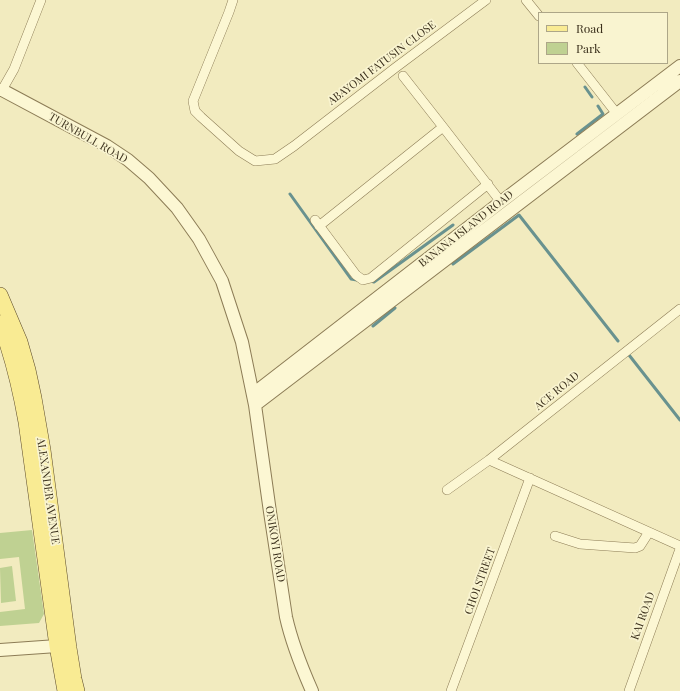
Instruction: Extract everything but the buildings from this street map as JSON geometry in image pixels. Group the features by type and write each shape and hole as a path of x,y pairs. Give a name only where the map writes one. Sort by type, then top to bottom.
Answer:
{"main road":[{"name":"ALEXANDER AVENUE","path":"0,295 20,342 34,398 43,450 68,648 77,691"},
{"name":"ALEXANDER AVENUE","path":"0,323 8,345 20,389 26,422 57,646 65,691"}],"street":[{"path":"1,90 14,69 40,0"},
{"name":"ABAYOMI FATUSIN CLOSE","path":"233,0 193,101 195,111 201,117 239,151 255,161 275,159 294,146 486,0"},
{"path":"526,0 538,15"},
{"path":"578,64 617,114"},
{"name":"BANANA ISLAND ROAD","path":"254,399 501,202 680,66"},
{"path":"403,76 501,202"},
{"name":"BANANA ISLAND ROAD","path":"254,399 680,81"},
{"name":"TURNBULL ROAD","path":"1,90 107,146 128,160 149,178 177,208 199,240 222,281 242,342 254,399"},
{"path":"443,127 317,223 356,275 363,280 371,278 488,184"},
{"name":"ACE ROAD","path":"448,490 489,460 680,309"},
{"name":"ONIKOYI ROAD","path":"254,399 286,617 297,655 312,691"},
{"path":"489,460 680,546"},
{"name":"CHOI STREET","path":"451,691 530,478"},
{"path":"555,536 580,544 635,548 640,546 649,532"},
{"name":"KAI ROAD","path":"629,691 677,564 680,549"},
{"path":"0,650 57,646"}],"green space":[{"path":"32,530 44,614 39,623 0,626 0,612 25,609 19,557 0,559 0,533"},
{"path":"12,566 16,601 1,603 0,568"}],"waterway":[{"path":"585,87 592,97"},
{"path":"577,134 603,114 598,106"},
{"path":"290,194 351,279 357,280"},
{"path":"453,264 519,215 618,341"},
{"path":"371,281 374,282 453,225"},
{"path":"373,326 395,308"},
{"path":"629,355 680,420"}]}
